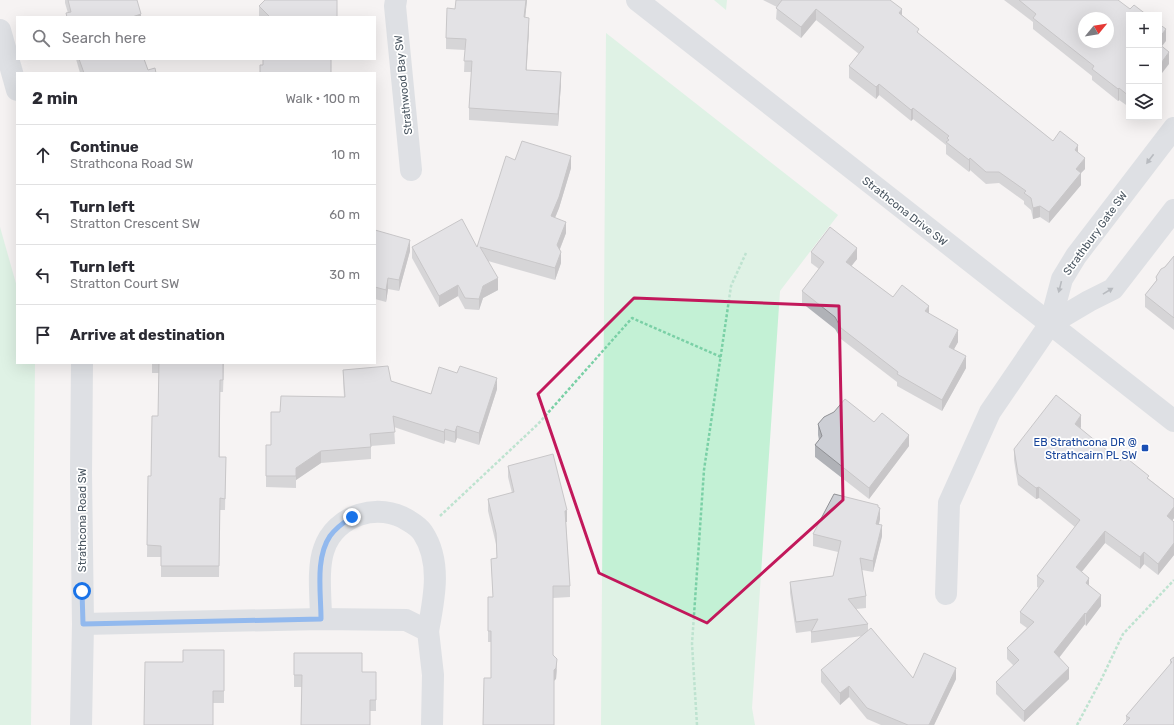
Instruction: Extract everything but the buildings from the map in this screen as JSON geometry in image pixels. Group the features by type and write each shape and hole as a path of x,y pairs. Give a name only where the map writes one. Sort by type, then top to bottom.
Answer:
{"street":[{"name":"Strathwood Bay SW","path":"396,0 395,6 411,170"},
{"name":"Strathcona Drive SW","path":"637,0 1174,421"},
{"path":"0,30 16,86"},
{"name":"Strathbury Gate SW","path":"1050,324 1062,279 1076,256 1174,128"},
{"path":"946,594 948,503 990,412 1050,324 1113,289 1174,210"},
{"name":"Strathcona Road SW","path":"81,725 83,624 81,473 82,364"},
{"path":"321,619 320,562 330,535 340,525 352,517 365,512 380,511 392,513 404,517 414,524 422,533 433,557 435,590 428,631 433,674 432,725"},
{"path":"83,624 321,619 406,620 428,631"}],"path":[{"path":"698,725 692,644 704,470 731,286 746,253"},
{"path":"422,533 538,424 632,318 721,357"},
{"path":"1077,725 1123,634 1174,580"}],"highlighted area":[{"path":"634,298 839,306 843,500 707,623 599,573 538,394"}],"green space":[{"path":"714,0 727,0 726,10"},
{"path":"606,33 838,215 780,291 752,708 755,725 601,725"},
{"path":"0,227 16,283 16,364 35,364 31,725 0,725"}],"place":[{"name":"EB Strathcona DR @ Strathcairn PL SW","path":"1145,448"}],"route":[{"path":"82,591 83,624 321,619 320,562 324,548 330,535 340,525 352,517"}]}
